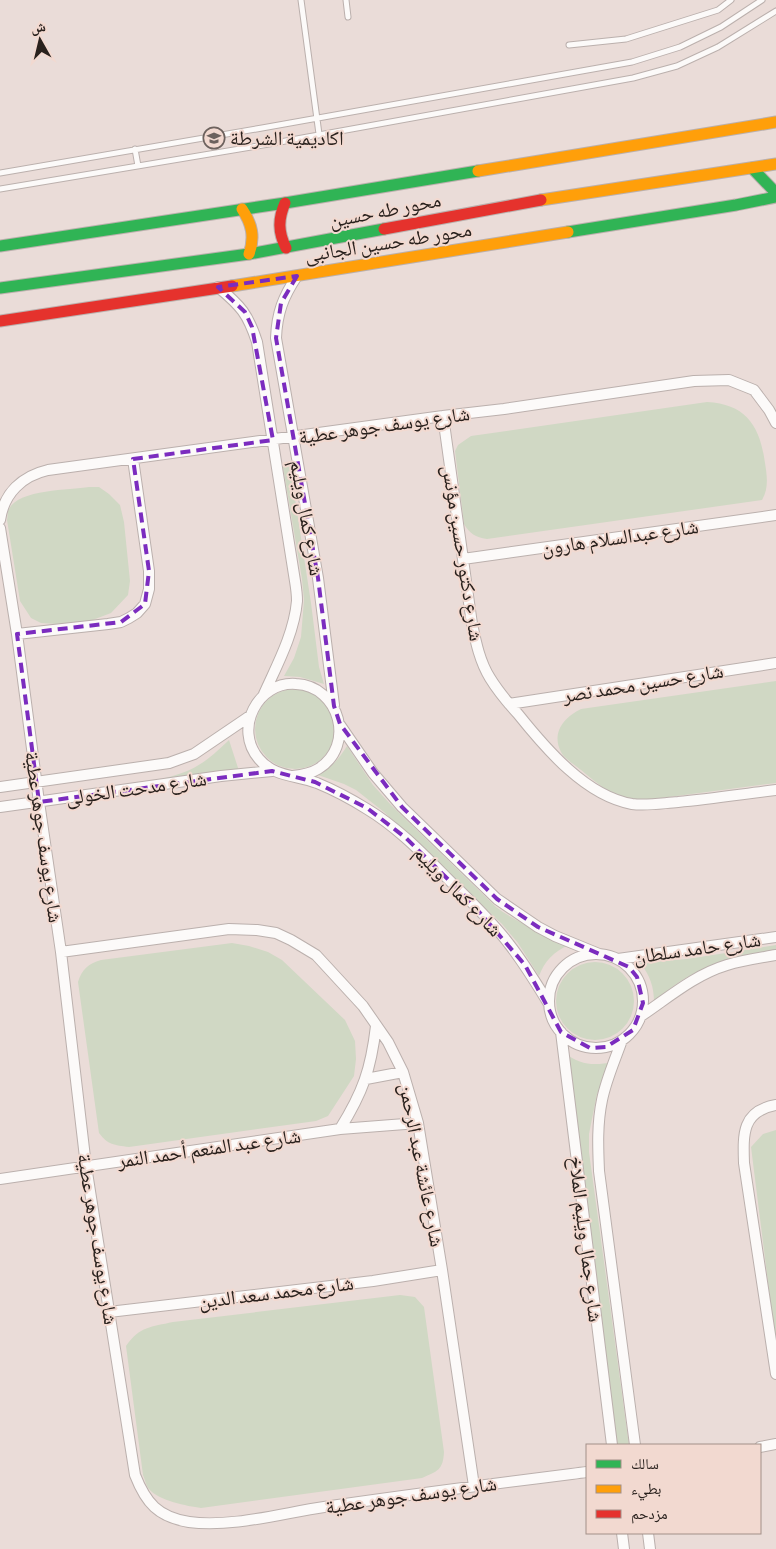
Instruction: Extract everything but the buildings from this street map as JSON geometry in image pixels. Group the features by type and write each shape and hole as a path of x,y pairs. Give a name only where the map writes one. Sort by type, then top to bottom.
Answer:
{"main road":[{"name":"محور طه حسين","path":"0,246 285,203 776,122"},
{"name":"محور طه حسين","path":"0,288 249,254 544,199 776,164"},
{"path":"752,168 776,193"},
{"name":"محور طه حسين الجانبى","path":"2,320 297,276 776,197"},
{"path":"285,203 281,211 279,230 286,248"},
{"path":"242,209 252,225 254,235 249,254"}],"street":[{"name":"شارع كمال ويليم","path":"297,276 281,303 276,320 276,338 318,578 334,706"},
{"name":"شارع كمال ويليم","path":"218,287 234,300 244,312 252,326 257,342 295,581 297,599 294,616 286,645 264,694"},
{"name":"شارع يوسف جوهر عطية","path":"0,520 5,501 11,491 29,476 48,470 504,409 694,381 729,380 754,390 770,410 776,422"},
{"name":"شارع دكتور حسين مؤنس","path":"443,416 472,624 478,652 489,677 509,704 556,758 572,772 609,797 633,804 657,804 776,790"},
{"path":"17,634 121,622 137,613 145,604 149,588 149,571 134,459"},
{"name":"شارع عبدالسلام هارون","path":"463,559 776,515"},
{"name":"شارع يوسف جوهر عطية","path":"0,528 17,634 60,952 86,1166 135,1475 140,1490 151,1505 167,1515 189,1522 230,1522 315,1508 586,1472"},
{"name":"شارع حسين محمد نصر","path":"509,704 776,663"},
{"path":"296,684 318,690 334,706 340,724 340,737 336,750 328,761 318,769 306,774 293,776 282,774 272,771 258,758 251,745 248,731 250,716 264,694 279,686 296,684"},
{"name":"شارع مدحت الخولى","path":"0,786 153,766 182,759 204,747 250,716"},
{"name":"شارع كمال ويليم","path":"340,724 373,773 402,807 497,899 538,927 599,954"},
{"name":"شارع مدحت الخولى","path":"0,808 221,776 272,771"},
{"name":"شارع كمال ويليم","path":"293,776 315,782 340,793 367,808 406,838 428,858 503,936 525,965 548,1004"},
{"name":"شارع عائشة عبد الرحمن","path":"60,952 228,929 276,933 316,955 363,1006 388,1042 403,1072 418,1123 474,1486"},
{"name":"شارع حامد سلطان","path":"618,959 776,937"},
{"path":"599,954 618,959 629,967 637,977 642,990 641,1016 633,1030 622,1040 606,1047 590,1048 574,1042 561,1032 552,1019 548,1004 551,984 562,967 579,957 599,954"},
{"name":"شارع حامد سلطان","path":"641,1016 694,980 725,965 776,955"},
{"path":"340,1129 356,1102 366,1079 372,1056 376,1026"},
{"name":"شارع جمال ويليم الملاخ","path":"561,1032 612,1444"},
{"name":"شارع جمال ويليم الملاخ","path":"622,1040 602,1099 598,1126 598,1150 635,1444"},
{"path":"366,1079 403,1072"},
{"path":"776,1105 753,1115 746,1125 743,1139 744,1163 776,1374"},
{"name":"شارع عبد المنعم أحمد النمر","path":"0,1179 340,1129 418,1123"},
{"name":"شارع محمد سعد الدين","path":"109,1312 373,1281 442,1270"},
{"path":"761,1447 776,1444"},
{"path":"622,1534 624,1549"},
{"path":"648,1534 650,1549"}],"lane":[{"path":"302,0 319,134"},
{"path":"346,0 348,16"},
{"path":"570,45 626,39 718,10 731,0"},
{"path":"0,173 632,62 680,47 721,27 762,0"},
{"path":"0,189 269,144 633,78 676,66 718,47 776,11"},
{"path":"135,149 138,166"}],"highlighted area":[{"path":"297,276 281,303 276,338 318,578 334,706 340,724 402,807 497,899 538,927 629,967 637,977 643,1003 633,1030 606,1047 590,1048 561,1032 525,965 468,899 406,838 367,808 315,782 272,771 39,802 17,634 121,622 145,604 149,571 133,459 273,440 252,327 245,312 218,287"}],"green space":[{"path":"707,402 732,407 749,419 755,428 763,450 767,482 762,500 487,539 473,534 464,524 455,451 458,445 471,436"},
{"path":"290,466 319,667 324,684 300,677 284,676 294,658 301,637 304,600 283,467"},
{"path":"99,487 120,505 124,522 130,581 128,595 111,613 90,621 56,624 41,623 31,618 20,601 7,520 8,510 15,502 34,494"},
{"path":"776,681 776,783 646,800 626,798 615,795 597,783 565,758 558,745 558,732 561,726 569,716 581,709"},
{"path":"295,689 310,692 323,701 332,714 335,729 332,744 323,757 310,766 295,769 280,766 267,757 258,744 255,729 258,714 267,701 280,692"},
{"path":"229,740 240,774 165,781 165,778 185,772 200,764"},
{"path":"347,746 373,785 391,805 496,907 522,923 569,945 559,950 550,958 539,976 518,943 502,924 384,812 356,790 318,775 334,763"},
{"path":"232,943 268,952 282,960 345,1020 355,1041 356,1059 354,1076 328,1116 316,1121 129,1147 108,1142 99,1133 78,982 81,974 89,965 101,960"},
{"path":"776,945 776,952 714,965 698,972 674,986 654,1002 651,981 640,963 687,959"},
{"path":"587,962 603,962 617,968 628,979 634,993 634,1009 628,1023 617,1034 603,1040 587,1040 573,1034 562,1023 556,1009 556,993 562,979 573,968"},
{"path":"564,1053 587,1064 613,1062 597,1094 589,1134 589,1152 629,1444 617,1444 576,1115"},
{"path":"776,1130 776,1346 751,1147 763,1134"},
{"path":"400,1295 415,1297 424,1307 444,1452 439,1469 422,1478 201,1508 166,1500 148,1488 143,1475 126,1346 141,1331 146,1328 173,1322"}],"traffic: fast":[{"path":"752,168 776,193"},
{"path":"0,246 285,203 478,171"},
{"path":"568,232 776,197"},
{"path":"0,288 249,254 384,229"}],"traffic: slow":[{"path":"478,171 776,122"},
{"path":"541,200 776,164"},
{"path":"242,209 252,231 249,254"},
{"path":"232,286 568,232"}],"traffic: jam":[{"path":"384,229 541,200"},
{"path":"285,203 280,225 281,236 286,248"},
{"path":"0,321 232,286"}],"place":[{"name":"اكاديمية الشرطة","path":"214,138"}]}
